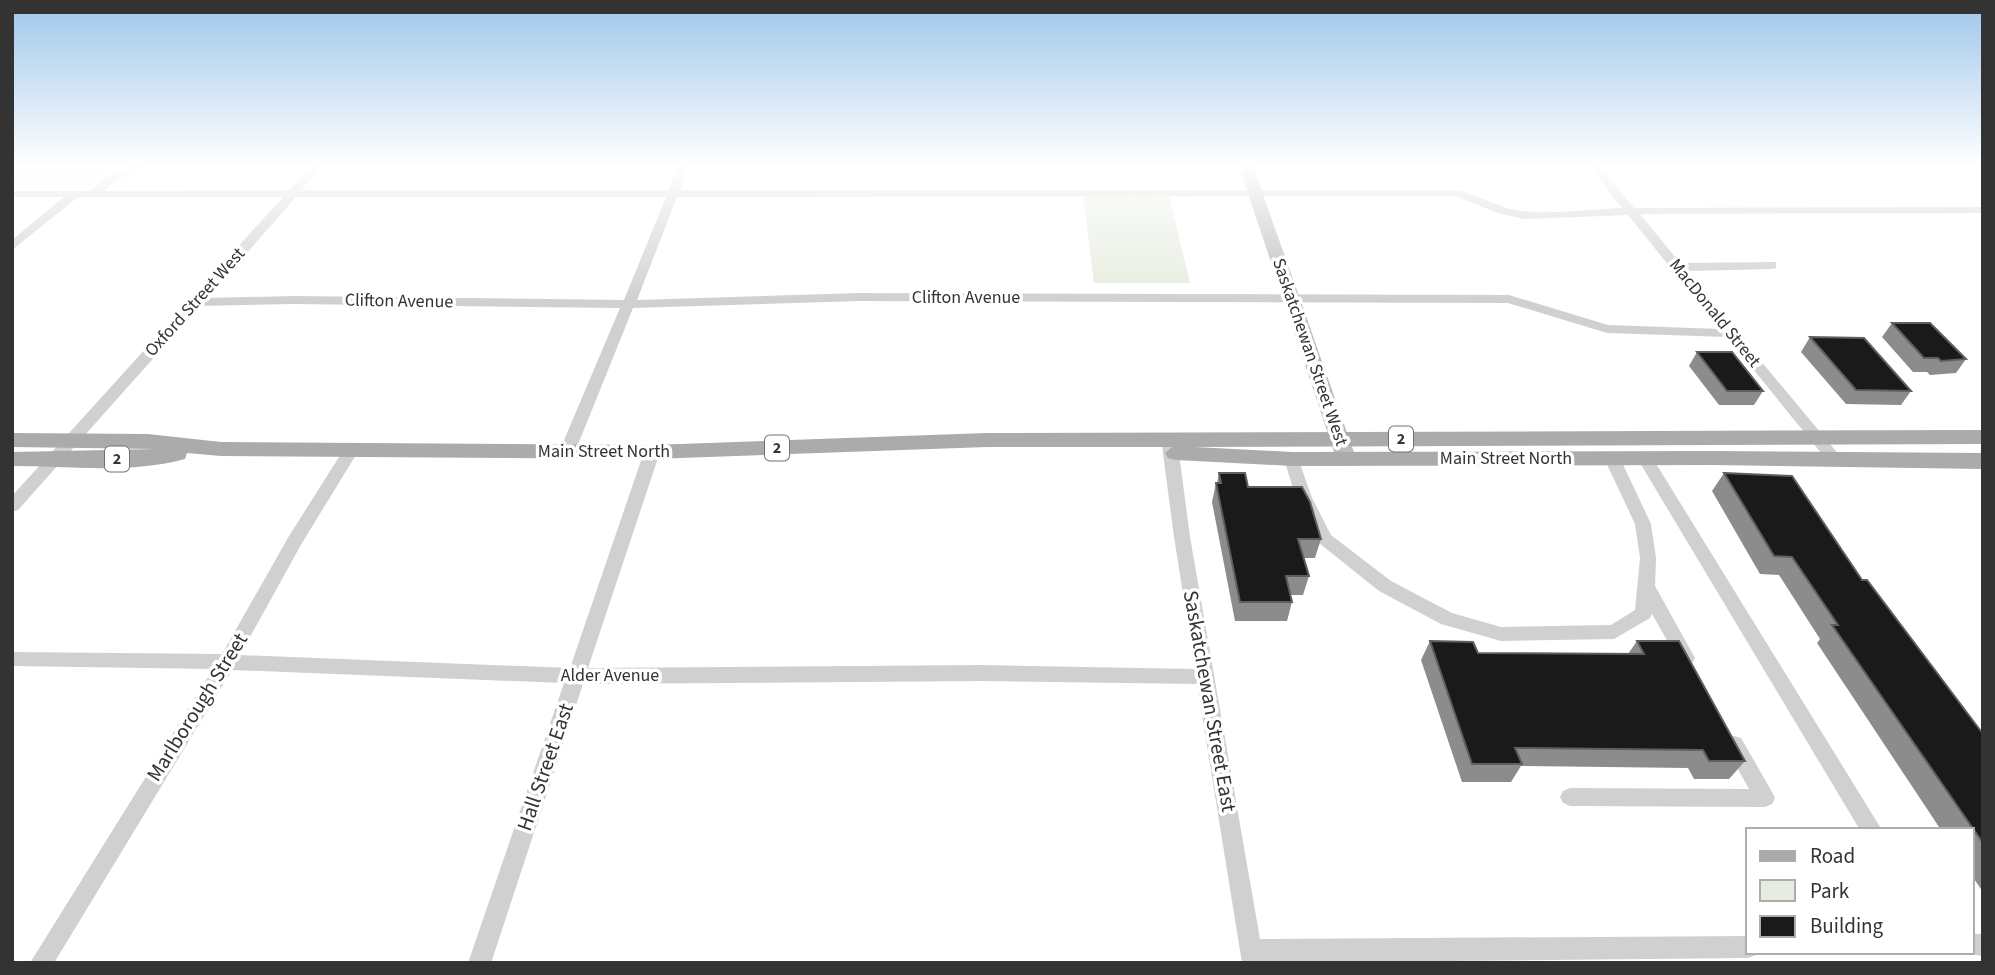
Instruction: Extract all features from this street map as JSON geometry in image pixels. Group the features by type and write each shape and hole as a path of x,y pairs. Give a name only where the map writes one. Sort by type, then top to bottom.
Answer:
{"main road":[{"name":"Main Street North","path":"1170,445 1292,459 1343,449 1815,436 1983,437"},
{"name":"Main Street North","path":"12,440 148,441 220,449 567,452 652,452 987,440 1612,458 1983,461"},
{"name":"Main Street North","path":"12,460 134,459 220,449"}],"street":[{"path":"12,246 54,212"},
{"name":"Oxford Street West","path":"12,506 74,440 276,212"},
{"path":"567,452 665,212"},
{"name":"Saskatchewan Street West","path":"1262,212 1343,449"},
{"path":"1505,212 1524,215 1618,212"},
{"name":"MacDonald Street","path":"1631,212 1835,460"},
{"path":"1677,267 1772,265"},
{"name":"Clifton Avenue","path":"197,302 293,300 628,304 859,297 1509,299 1607,330 1731,333"},
{"name":"Saskatchewan Street East","path":"1170,445 1182,537 1252,956"},
{"name":"Marlborough Street","path":"41,963 228,662 295,540 351,450"},
{"name":"Hall Street East","path":"479,963 652,452"},
{"path":"1292,459 1304,498 1325,539 1385,586 1447,619 1502,634 1614,632 1644,613 1648,558 1643,523 1612,458"},
{"path":"1645,458 1871,828"},
{"path":"1646,586 1694,672"},
{"name":"Alder Avenue","path":"12,659 228,662 576,676 982,673 1207,677"},
{"path":"1570,797 1765,798 1726,729"},
{"path":"1252,956 1746,947"}],"green space":[{"path":"1085,212 1173,212 1190,283 1094,283"}],"building":[{"path":"1892,323 1930,323 1966,359 1941,361 1938,358 1924,358"},
{"path":"1810,337 1864,338 1911,391 1856,390"},
{"path":"1697,352 1732,352 1763,391 1727,391"},
{"path":"1219,473 1245,473 1248,487 1302,487 1310,502 1321,539 1298,539 1309,576 1286,576 1292,602 1240,602 1216,483 1221,483"},
{"path":"1724,473 1792,476 1862,580 1867,580 1983,734 1983,843 1832,625 1838,625 1792,557 1774,556"},
{"path":"1430,641 1473,642 1478,653 1644,654 1637,641 1679,641 1745,761 1709,761 1703,750 1515,748 1522,764 1472,764"}]}
